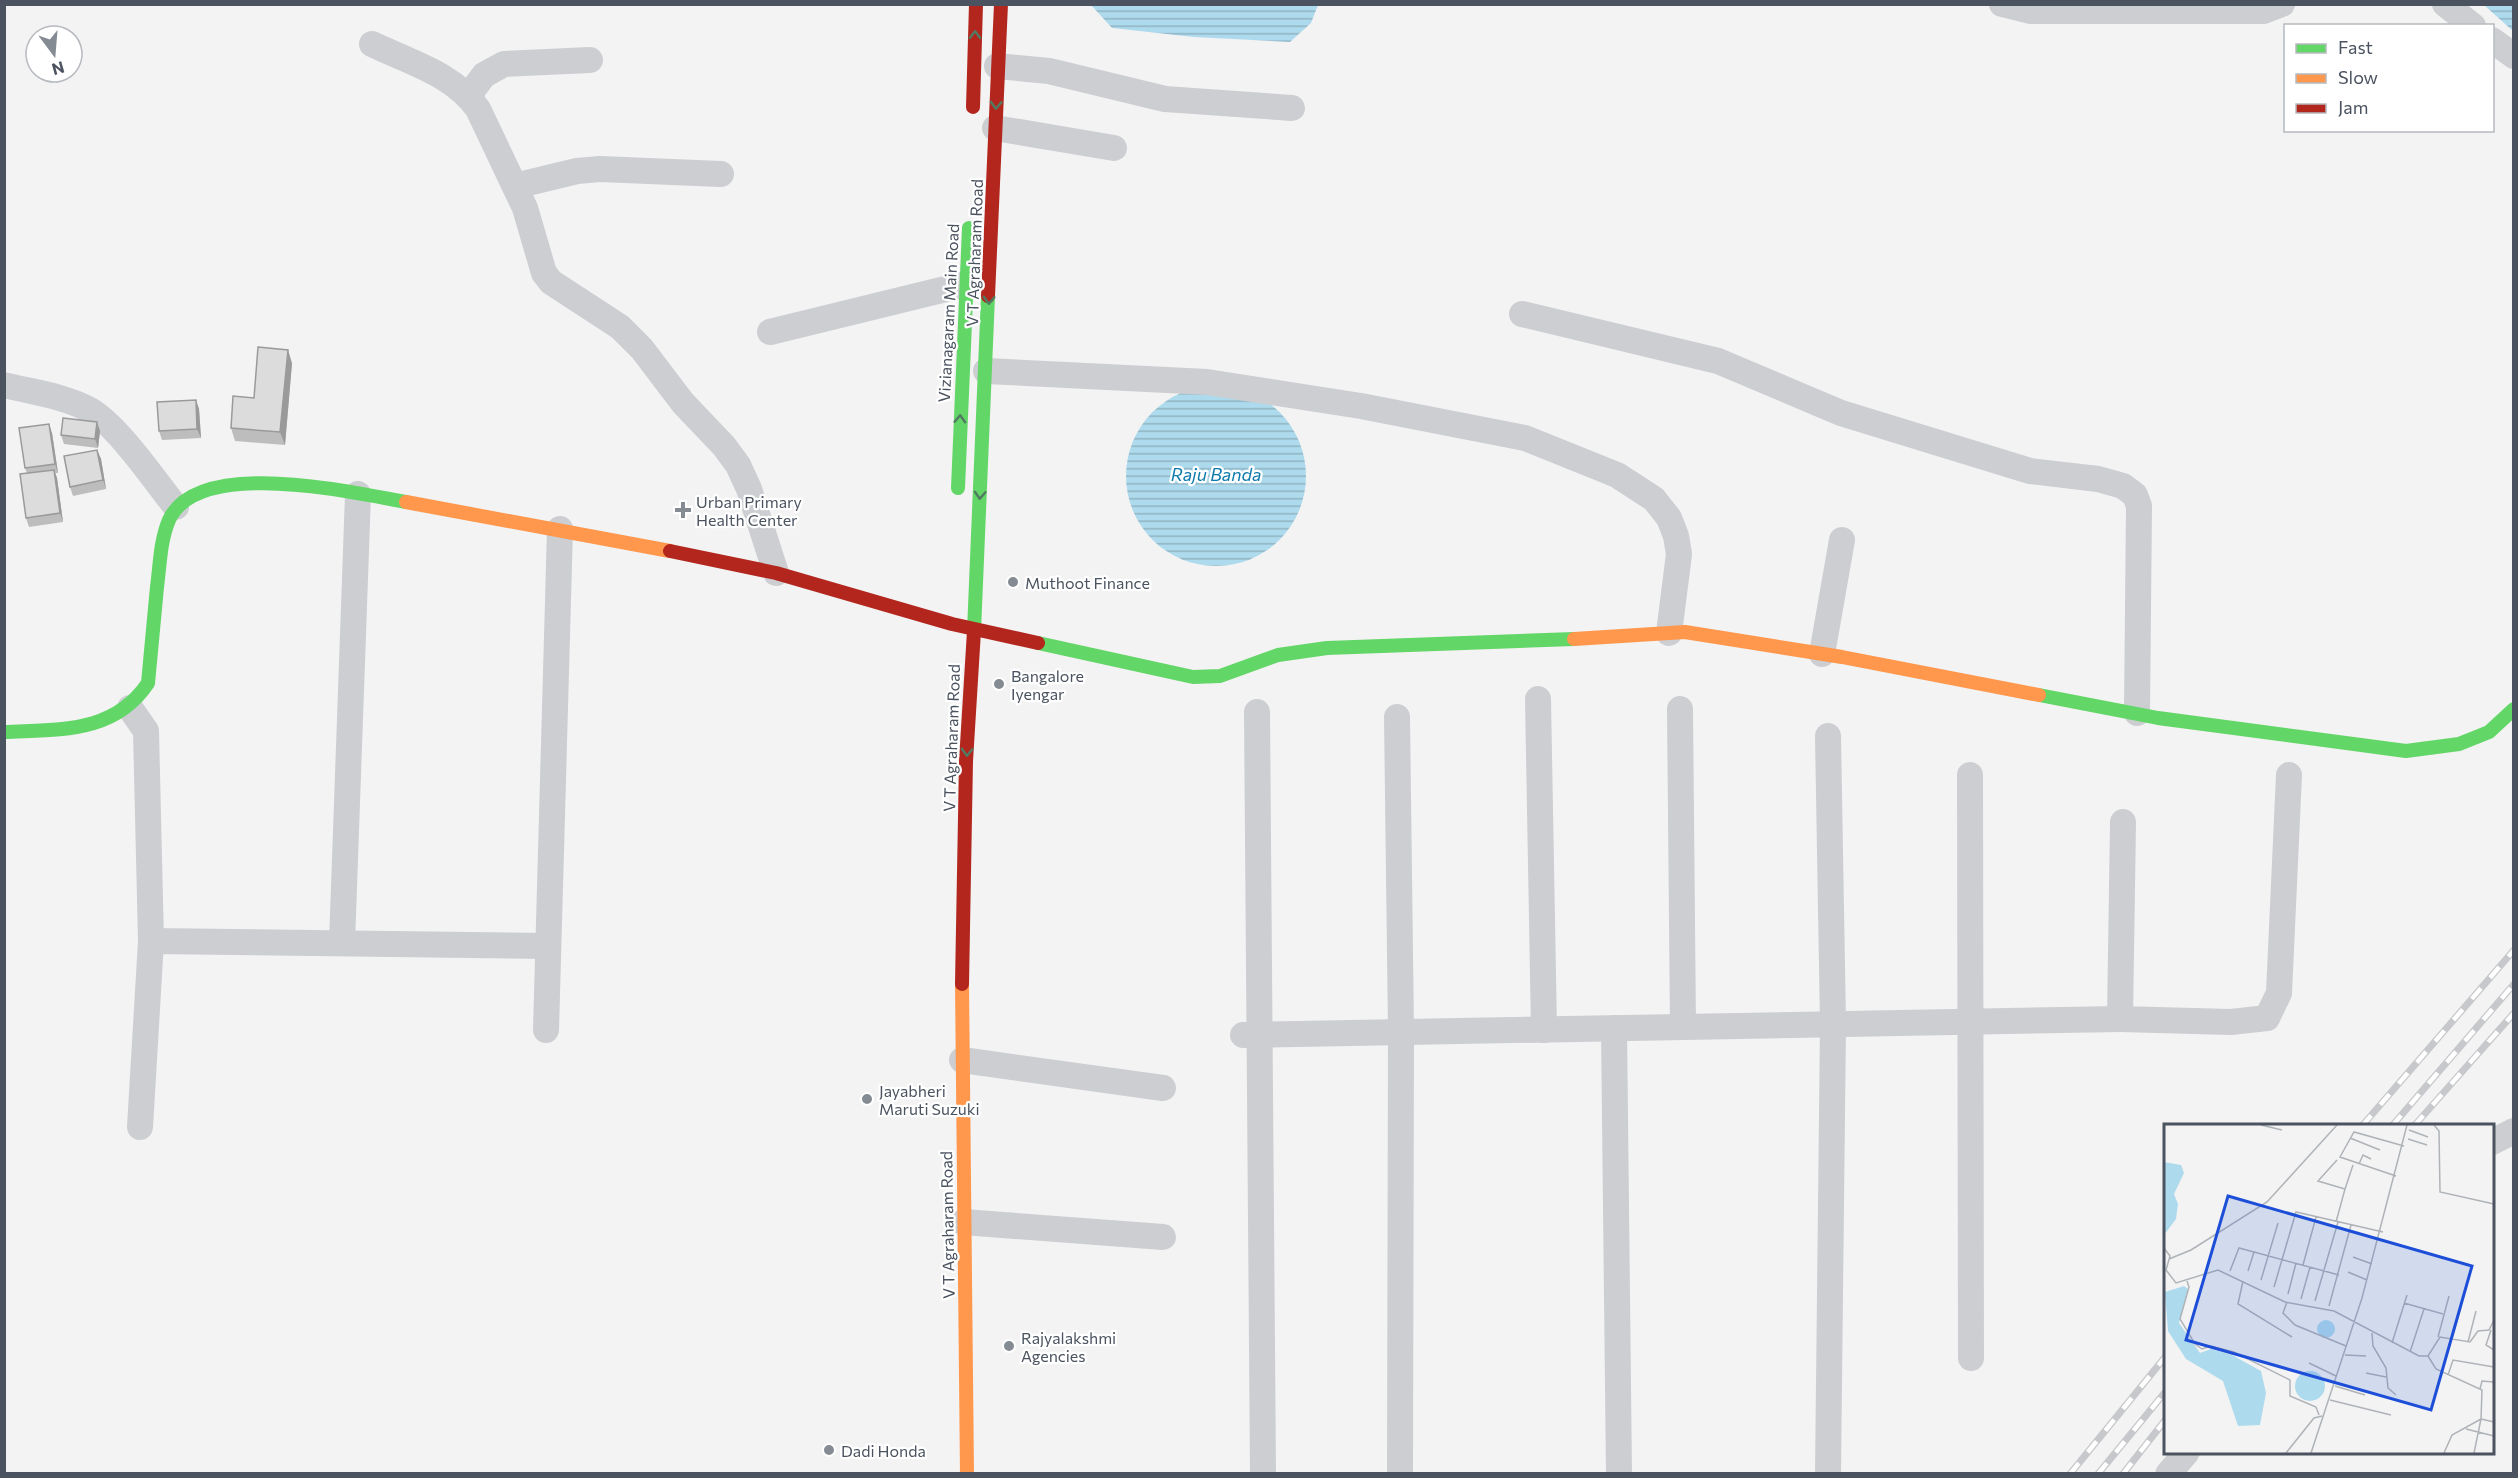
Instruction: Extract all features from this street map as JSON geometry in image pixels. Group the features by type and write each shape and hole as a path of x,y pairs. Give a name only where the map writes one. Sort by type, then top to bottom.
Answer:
{"street":[{"path":"976,4 984,126 1114,148"},
{"name":"V T Agraharam Road","path":"967,1473 963,1222 963,877 969,676 974,629 986,371 984,126 997,66 1001,4"},
{"path":"2002,4 2030,11 2264,11 2282,4"},
{"path":"2445,4 2470,24"},
{"path":"2494,41 2514,56"},
{"path":"372,44 454,82 468,95 478,109 525,208 544,273 551,282 620,327 635,341 670,388 724,446 738,465 749,489 776,573"},
{"path":"468,95 484,75 504,64 590,60"},
{"path":"997,66 1049,71 1165,99 1292,108"},
{"path":"515,186 577,171 600,169 721,174"},
{"name":"Vizianagaram Main Road","path":"957,497 969,214"},
{"path":"770,332 966,284"},
{"path":"1522,314 1718,362 1841,413 2019,468 2123,486 2134,495 2139,506 2137,713"},
{"path":"986,371 1207,382 1361,406 1525,438 1617,476 1654,499 1669,518 1676,536 1679,554 1669,633"},
{"path":"4,385 69,402 90,410 107,423 176,507"},
{"path":"4,732 88,726 118,716 142,697 148,683 162,540 168,521 176,507 196,496 223,487 264,482 299,484 560,529 776,573 952,624 1193,677 1220,676 1238,672 1278,655 1327,648 1685,632 1822,654 2137,713 2406,751 2459,744 2489,732 2514,709"},
{"path":"342,943 358,494"},
{"path":"546,1030 560,529"},
{"path":"1822,654 1842,540"},
{"path":"1538,699 1544,1029"},
{"path":"130,708 146,731 151,941 140,1127"},
{"path":"1680,709 1683,1027"},
{"path":"1257,712 1251,1035 1263,1473"},
{"path":"1397,717 1401,1032 1400,1473"},
{"path":"1828,736 1833,1024 1828,1473"},
{"path":"1970,775 1971,1358"},
{"path":"1251,1035 2120,1019 2231,1022 2267,1018 2279,993 2289,775"},
{"path":"2120,1019 2123,822"},
{"path":"151,941 548,946"},
{"path":"1614,1028 1619,1473"},
{"path":"962,1060 1163,1088"},
{"path":"2494,1141 2514,1131"},
{"path":"963,1222 1163,1238"},
{"path":"2168,1473 2185,1454"}],"water":[{"path":"1091,5 1318,5 1311,23 1290,42 1194,37 1112,28"},
{"path":"2484,5 2513,5 2513,31"},
{"name":"Raju Banda","path":"1216,386 1250,393 1266,401 1279,413 1291,426 1299,442 1306,476 1299,510 1291,526 1279,539 1266,551 1250,559 1216,566 1182,559 1166,551 1153,539 1141,526 1133,510 1126,476 1133,442 1141,426 1153,413 1166,401 1182,393"}],"building":[{"path":"258,347 288,350 280,432 231,428 233,396 254,398"},
{"path":"196,400 197,429 159,431 157,402"},
{"path":"63,418 97,422 95,439 61,435"},
{"path":"49,424 55,464 25,468 19,428"},
{"path":"97,450 103,480 70,487 64,456"},
{"path":"54,470 60,513 26,518 20,474"}],"railway":[{"path":"2364,1124 2514,950"},
{"path":"2394,1124 2514,984"},
{"path":"2416,1124 2514,1013"},
{"path":"2070,1474 2164,1358"},
{"path":"2098,1474 2164,1393"},
{"path":"2123,1474 2164,1422"}],"traffic: fast":[{"path":"958,488 969,228"},
{"path":"974,631 988,296"},
{"path":"4,732 65,729 102,720 119,712 134,700 148,683 164,536 169,520 185,500 211,489 243,484 278,484 351,492 406,502"},
{"path":"1038,643 1193,677 1220,676 1278,655 1327,648 1574,639"},
{"path":"2039,695 2158,718 2406,751 2459,744 2489,732 2514,709"}],"traffic: slow":[{"path":"406,502 670,551"},
{"path":"1574,639 1685,632 1842,657 2039,695"},
{"path":"962,984 967,1474"}],"traffic: jam":[{"path":"973,107 976,4"},
{"path":"988,296 1001,4"},
{"path":"670,551 776,573 952,624 1038,643"},
{"path":"962,984 966,761 974,631"}],"place":[{"name":"Urban Primary Health Center","path":"683,510"},
{"name":"Muthoot Finance","path":"1013,582"},
{"name":"Bangalore Iyengar","path":"999,684"},
{"name":"Jayabheri Maruti Suzuki","path":"867,1099"},
{"name":"Rajyalakshmi Agencies","path":"1009,1346"},
{"name":"Dadi Honda","path":"829,1450"}]}
